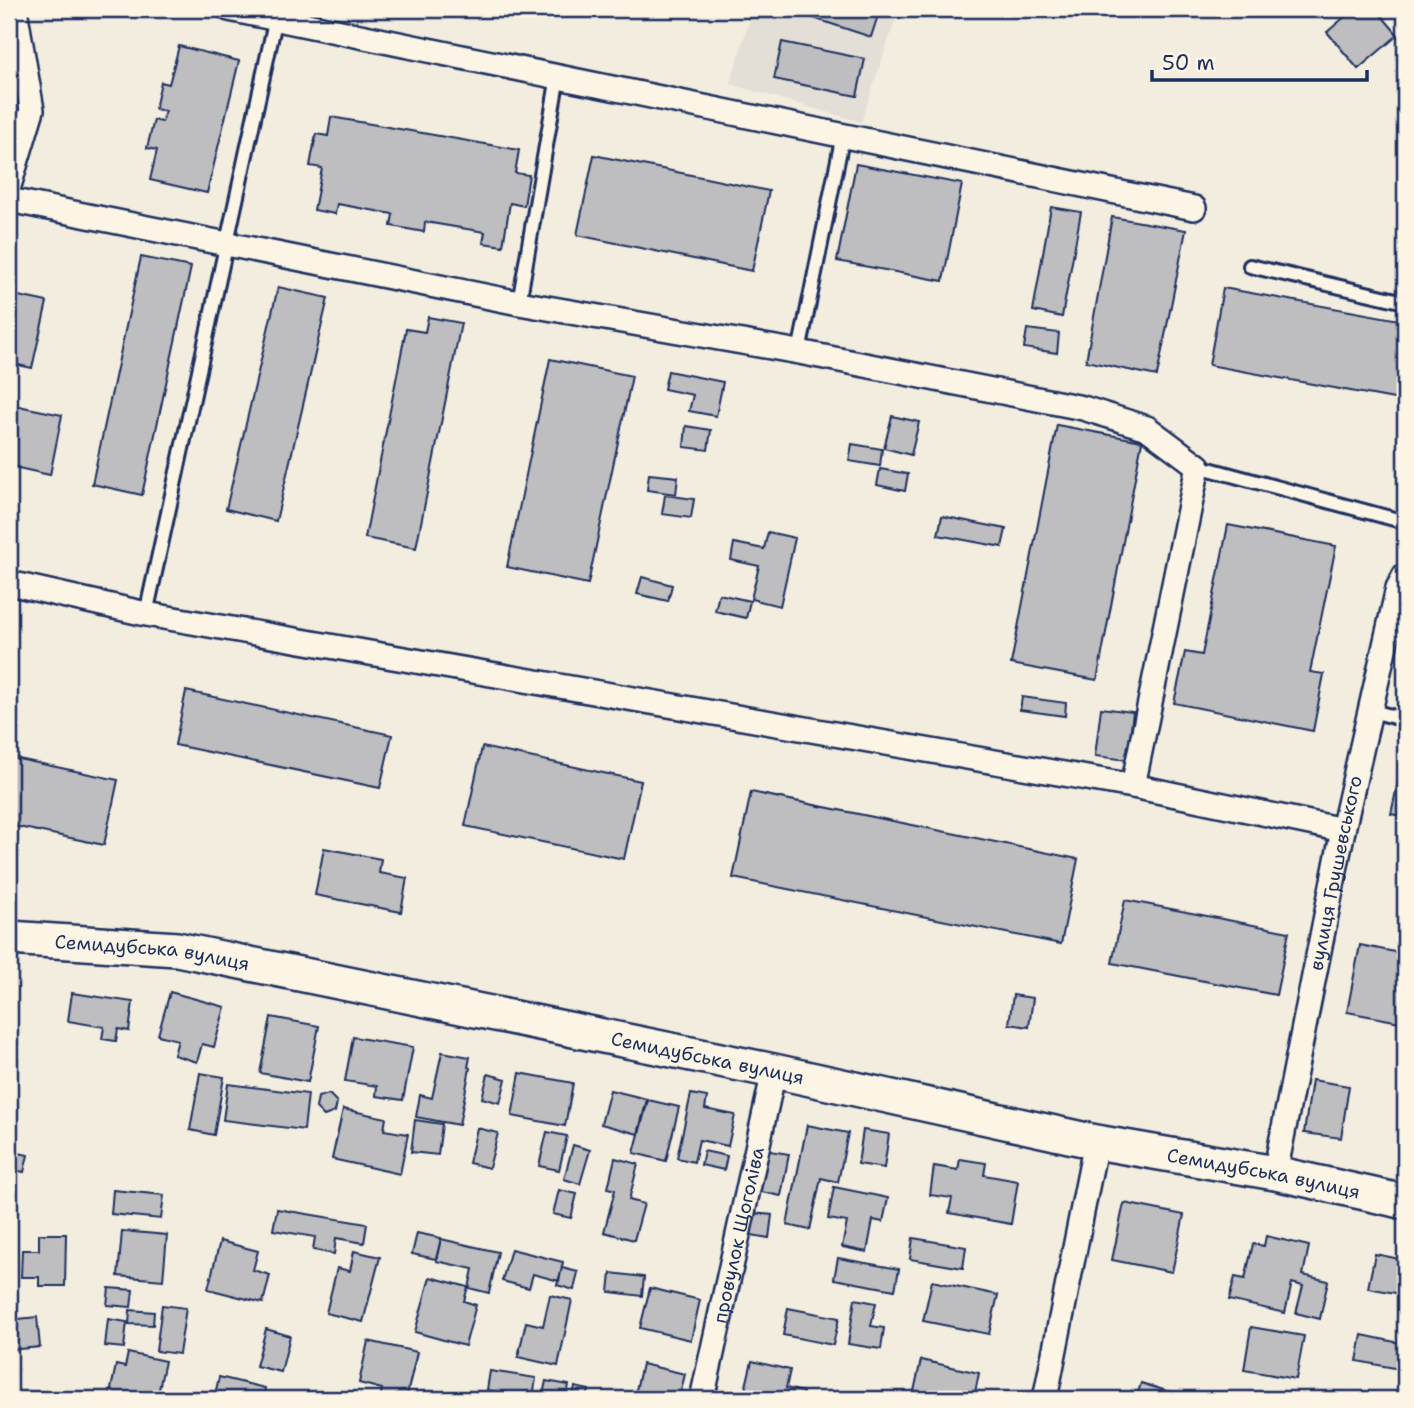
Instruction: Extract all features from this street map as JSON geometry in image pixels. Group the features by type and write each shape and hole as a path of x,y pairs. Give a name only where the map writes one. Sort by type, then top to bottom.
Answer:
{"street":[{"path":"9,186 32,110 15,9"},
{"path":"229,9 1194,208"},
{"path":"9,200 519,303 799,352 1083,408 1147,428 1198,466 1133,786"},
{"name":"вулиця Грушевського","path":"1275,1173 1369,710 1398,587 1405,575"},
{"path":"9,583 146,614 1133,786 1343,830"},
{"name":"Семидубська вулиця","path":"9,938 177,949 774,1071 1096,1142 1275,1173 1405,1202"},
{"name":"провулок Щоголіва","path":"702,1399 774,1071"},
{"path":"1045,1399 1096,1142"}],"lane":[{"path":"146,614 276,17"},
{"path":"519,303 558,76"},
{"path":"799,352 843,135"},
{"path":"1250,266 1405,302"},
{"path":"1198,466 1405,522"},
{"path":"1369,710 1405,720"}],"shaded area":[{"path":"753,9 899,9 861,122 730,84"}],"building":[{"path":"786,9 880,9 871,37"},
{"path":"1354,9 1376,9 1398,35 1358,69 1327,32"},
{"path":"782,42 865,59 857,96 774,79"},
{"path":"179,46 239,61 207,193 150,180 157,150 147,148 154,120 162,122 165,111 155,109 161,82 169,84"},
{"path":"331,117 519,150 515,173 529,175 524,206 510,203 503,246 483,243 485,232 425,222 424,232 391,226 393,214 337,204 335,214 314,210 322,168 310,166 316,134 328,136"},
{"path":"594,155 769,191 752,271 577,235"},
{"path":"856,164 962,184 943,281 837,261"},
{"path":"1051,207 1081,212 1062,317 1033,311"},
{"path":"1112,217 1186,230 1157,376 1086,361"},
{"path":"141,257 191,267 142,495 92,484"},
{"path":"278,287 328,298 276,521 226,509"},
{"path":"1223,288 1405,321 1405,401 1209,365"},
{"path":"9,294 47,302 32,368 9,363"},
{"path":"428,317 461,323 416,548 365,538 406,329 425,332"},
{"path":"1027,329 1059,333 1057,353 1024,348"},
{"path":"550,359 632,376 588,584 507,567"},
{"path":"668,371 723,382 716,416 689,411 693,395 664,389"},
{"path":"9,404 62,415 50,475 9,466"},
{"path":"892,416 919,422 911,455 884,448"},
{"path":"1057,425 1142,441 1097,680 1011,664"},
{"path":"686,426 711,430 708,450 684,447"},
{"path":"852,444 882,449 880,466 849,461"},
{"path":"880,469 908,474 905,491 877,485"},
{"path":"649,474 678,477 676,494 647,490"},
{"path":"665,495 694,499 691,518 662,514"},
{"path":"942,516 1006,529 1002,547 938,535"},
{"path":"1228,525 1336,546 1310,672 1324,674 1313,731 1174,703 1185,652 1202,655"},
{"path":"768,532 795,538 780,606 751,599 759,566 731,560 734,543 764,549"},
{"path":"642,577 672,585 668,601 637,594"},
{"path":"719,594 750,601 746,618 715,611"},
{"path":"186,691 392,735 380,788 175,745"},
{"path":"1022,697 1066,703 1065,716 1020,710"},
{"path":"1101,708 1133,712 1127,760 1095,756"},
{"path":"482,747 641,781 624,859 465,826"},
{"path":"1405,749 1405,817 1391,814"},
{"path":"9,757 118,780 104,845 9,825"},
{"path":"751,792 1078,859 1061,944 733,878"},
{"path":"324,848 381,859 379,873 407,878 401,912 315,895"},
{"path":"1125,900 1289,932 1276,995 1112,963"},
{"path":"1360,945 1405,954 1405,1023 1347,1012"},
{"path":"170,992 225,1007 214,1047 202,1044 197,1062 174,1055 178,1040 158,1035"},
{"path":"72,993 133,1002 129,1031 118,1029 116,1041 102,1039 104,1027 68,1021"},
{"path":"1013,995 1033,998 1029,1027 1009,1024"},
{"path":"271,1017 319,1026 308,1082 260,1073"},
{"path":"353,1037 413,1047 403,1100 376,1096 377,1086 345,1081"},
{"path":"442,1052 470,1057 459,1125 416,1117 420,1095 432,1098"},
{"path":"200,1073 224,1077 214,1135 190,1130"},
{"path":"520,1073 573,1083 565,1126 512,1116"},
{"path":"488,1074 506,1079 500,1103 482,1098"},
{"path":"1312,1080 1349,1086 1341,1138 1304,1133"},
{"path":"228,1084 308,1094 304,1130 223,1120"},
{"path":"610,1090 647,1099 638,1134 601,1124"},
{"path":"329,1094 337,1102 335,1112 324,1116 316,1108 318,1097"},
{"path":"691,1094 707,1097 705,1109 735,1115 728,1146 699,1140 694,1162 677,1158"},
{"path":"648,1100 679,1107 666,1161 634,1153"},
{"path":"343,1109 386,1118 384,1130 408,1134 400,1174 332,1159"},
{"path":"415,1120 442,1124 438,1155 411,1152"},
{"path":"807,1125 848,1133 838,1182 821,1178 810,1230 787,1225"},
{"path":"477,1128 498,1133 489,1168 469,1163"},
{"path":"863,1130 889,1134 884,1168 858,1164"},
{"path":"547,1132 567,1136 559,1170 539,1166"},
{"path":"573,1145 590,1150 580,1184 564,1179"},
{"path":"764,1150 789,1154 781,1196 757,1191"},
{"path":"9,1151 28,1155 24,1172 9,1169"},
{"path":"704,1151 727,1156 724,1170 701,1165"},
{"path":"615,1158 638,1164 629,1200 644,1204 634,1240 604,1232 615,1190 608,1188"},
{"path":"960,1159 986,1163 984,1175 1018,1181 1011,1224 949,1213 952,1198 930,1195 934,1166 958,1170"},
{"path":"834,1187 888,1198 883,1222 873,1220 867,1252 842,1247 847,1222 828,1219"},
{"path":"113,1190 164,1195 161,1219 111,1214"},
{"path":"559,1190 577,1194 571,1218 553,1214"},
{"path":"1124,1203 1184,1215 1172,1272 1112,1260"},
{"path":"277,1209 367,1224 364,1243 336,1238 334,1254 313,1250 315,1237 273,1230"},
{"path":"753,1213 772,1215 769,1238 751,1235"},
{"path":"122,1231 167,1235 163,1280 118,1276"},
{"path":"417,1233 441,1238 436,1259 412,1254"},
{"path":"39,1234 66,1234 65,1286 39,1286 39,1277 21,1277 22,1250 39,1250"},
{"path":"1266,1236 1309,1246 1303,1275 1328,1281 1320,1319 1296,1313 1303,1286 1292,1283 1285,1313 1229,1300 1235,1277 1245,1279 1253,1244 1264,1246"},
{"path":"913,1238 966,1247 963,1268 910,1259"},
{"path":"441,1239 498,1252 489,1293 469,1288 473,1269 436,1261"},
{"path":"220,1241 258,1251 253,1270 270,1275 263,1303 208,1289"},
{"path":"511,1249 563,1262 559,1281 533,1274 529,1288 502,1281"},
{"path":"354,1251 380,1257 363,1322 326,1313 337,1268 350,1271"},
{"path":"1375,1254 1405,1260 1405,1307 1399,1306 1401,1294 1368,1288"},
{"path":"838,1258 899,1269 895,1290 834,1279"},
{"path":"562,1268 578,1272 574,1290 557,1285"},
{"path":"611,1273 644,1277 642,1296 609,1292"},
{"path":"430,1277 468,1287 464,1301 476,1305 465,1346 415,1332"},
{"path":"932,1281 998,1295 989,1334 923,1321"},
{"path":"109,1288 133,1290 131,1307 107,1305"},
{"path":"650,1288 700,1300 691,1340 640,1328"},
{"path":"550,1295 572,1300 558,1366 518,1357 526,1322 543,1326"},
{"path":"855,1299 876,1303 871,1326 884,1328 881,1349 848,1344"},
{"path":"162,1305 186,1308 179,1354 156,1351"},
{"path":"788,1308 839,1318 833,1345 783,1335"},
{"path":"130,1310 154,1312 153,1325 129,1324"},
{"path":"37,1317 40,1347 9,1350 9,1320"},
{"path":"108,1319 127,1322 124,1348 105,1346"},
{"path":"1251,1327 1304,1336 1296,1379 1244,1370"},
{"path":"266,1329 290,1336 281,1372 256,1366"},
{"path":"1362,1335 1405,1344 1405,1370 1357,1361"},
{"path":"368,1341 417,1352 406,1399 380,1399 382,1389 359,1383"},
{"path":"128,1353 165,1361 157,1399 109,1399 116,1365 125,1367"},
{"path":"921,1360 979,1373 974,1398 980,1399 932,1399 933,1395 914,1391"},
{"path":"752,1361 790,1370 786,1388 803,1392 801,1399 743,1399"},
{"path":"642,1364 685,1374 679,1399 634,1399"},
{"path":"490,1371 536,1378 533,1397 487,1390"},
{"path":"219,1377 265,1388 263,1399 214,1399"},
{"path":"546,1381 569,1385 566,1399 542,1399"},
{"path":"1141,1383 1170,1392 1168,1399 1136,1399"},
{"path":"575,1387 589,1390 587,1399 572,1399"},
{"path":"340,1393 363,1398 339,1399"}]}
